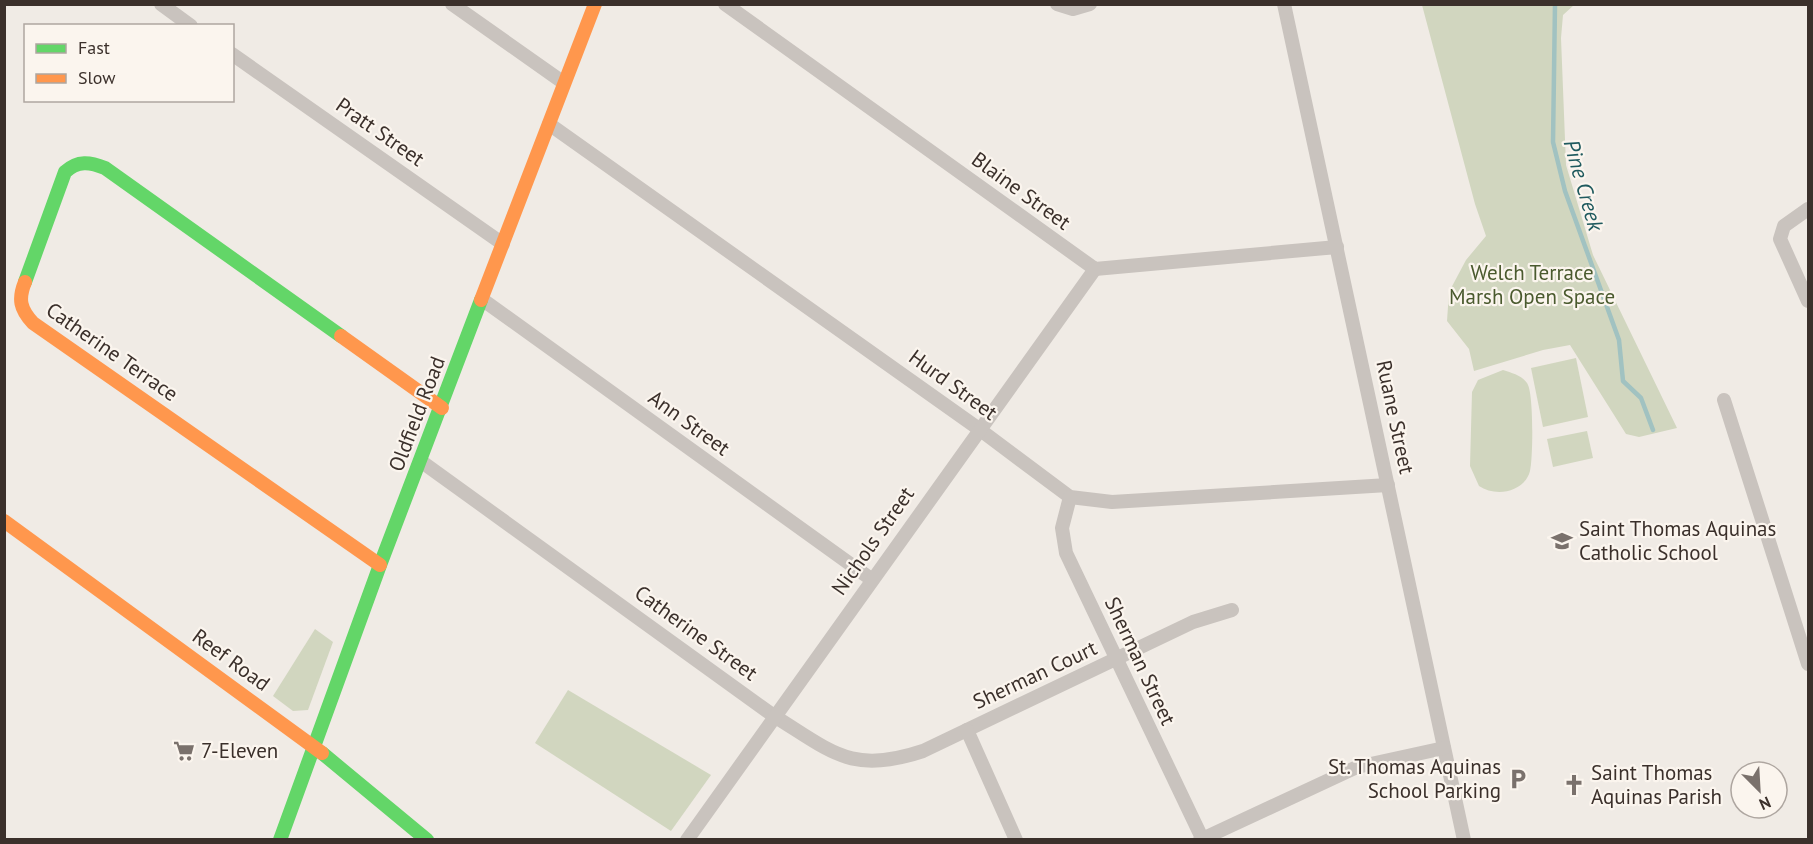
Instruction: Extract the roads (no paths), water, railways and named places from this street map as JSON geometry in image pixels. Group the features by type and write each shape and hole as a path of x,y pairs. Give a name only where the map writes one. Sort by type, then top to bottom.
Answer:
{"street":[{"path":"161,4 188,24"},
{"path":"452,4 564,83"},
{"name":"Oldfield Road","path":"280,840 380,565 422,462 595,4"},
{"name":"Blaine Street","path":"725,4 1095,269"},
{"path":"1057,4 1072,9 1090,4"},
{"name":"Ruane Street","path":"1284,4 1464,840"},
{"name":"Pratt Street","path":"234,55 503,244"},
{"name":"Hurd Street","path":"549,124 979,429 1070,497 1112,502 1388,485"},
{"name":"Catherine Terrace","path":"380,565 33,323 26,315 20,302 20,295 65,172 79,163 95,164 105,168 442,408"},
{"path":"1809,209 1782,229 1782,246 1809,301"},
{"path":"1095,269 1337,248"},
{"name":"Nichols Street","path":"687,840 871,579 1095,269"},
{"name":"Ann Street","path":"483,300 871,579"},
{"path":"1724,400 1809,664"},
{"name":"Catherine Street","path":"422,462 774,716 842,757 871,763 903,758 966,730"},
{"name":"Sherman Street","path":"1070,497 1062,528 1063,545 1201,839 1357,767 1444,748"},
{"name":"Reef Road","path":"4,522 315,747 427,840"},
{"name":"Sherman Court","path":"1016,840 966,730 1193,622 1232,610"}],"waterway":[{"name":"Pine Creek","path":"1555,4 1553,142 1565,191 1619,340 1623,381 1641,398 1653,430"}],"place":[{"name":"Saint Thomas Aquinas Catholic School","path":"1562,541"},
{"name":"7-Eleven","path":"184,751"},
{"name":"St. Thomas Aquinas School Parking","path":"1518,779"},
{"name":"Saint Thomas Aquinas Parish","path":"1574,785"}],"park label":[{"name":"Welch Terrace Marsh Open Space","path":"1532,285"}]}
